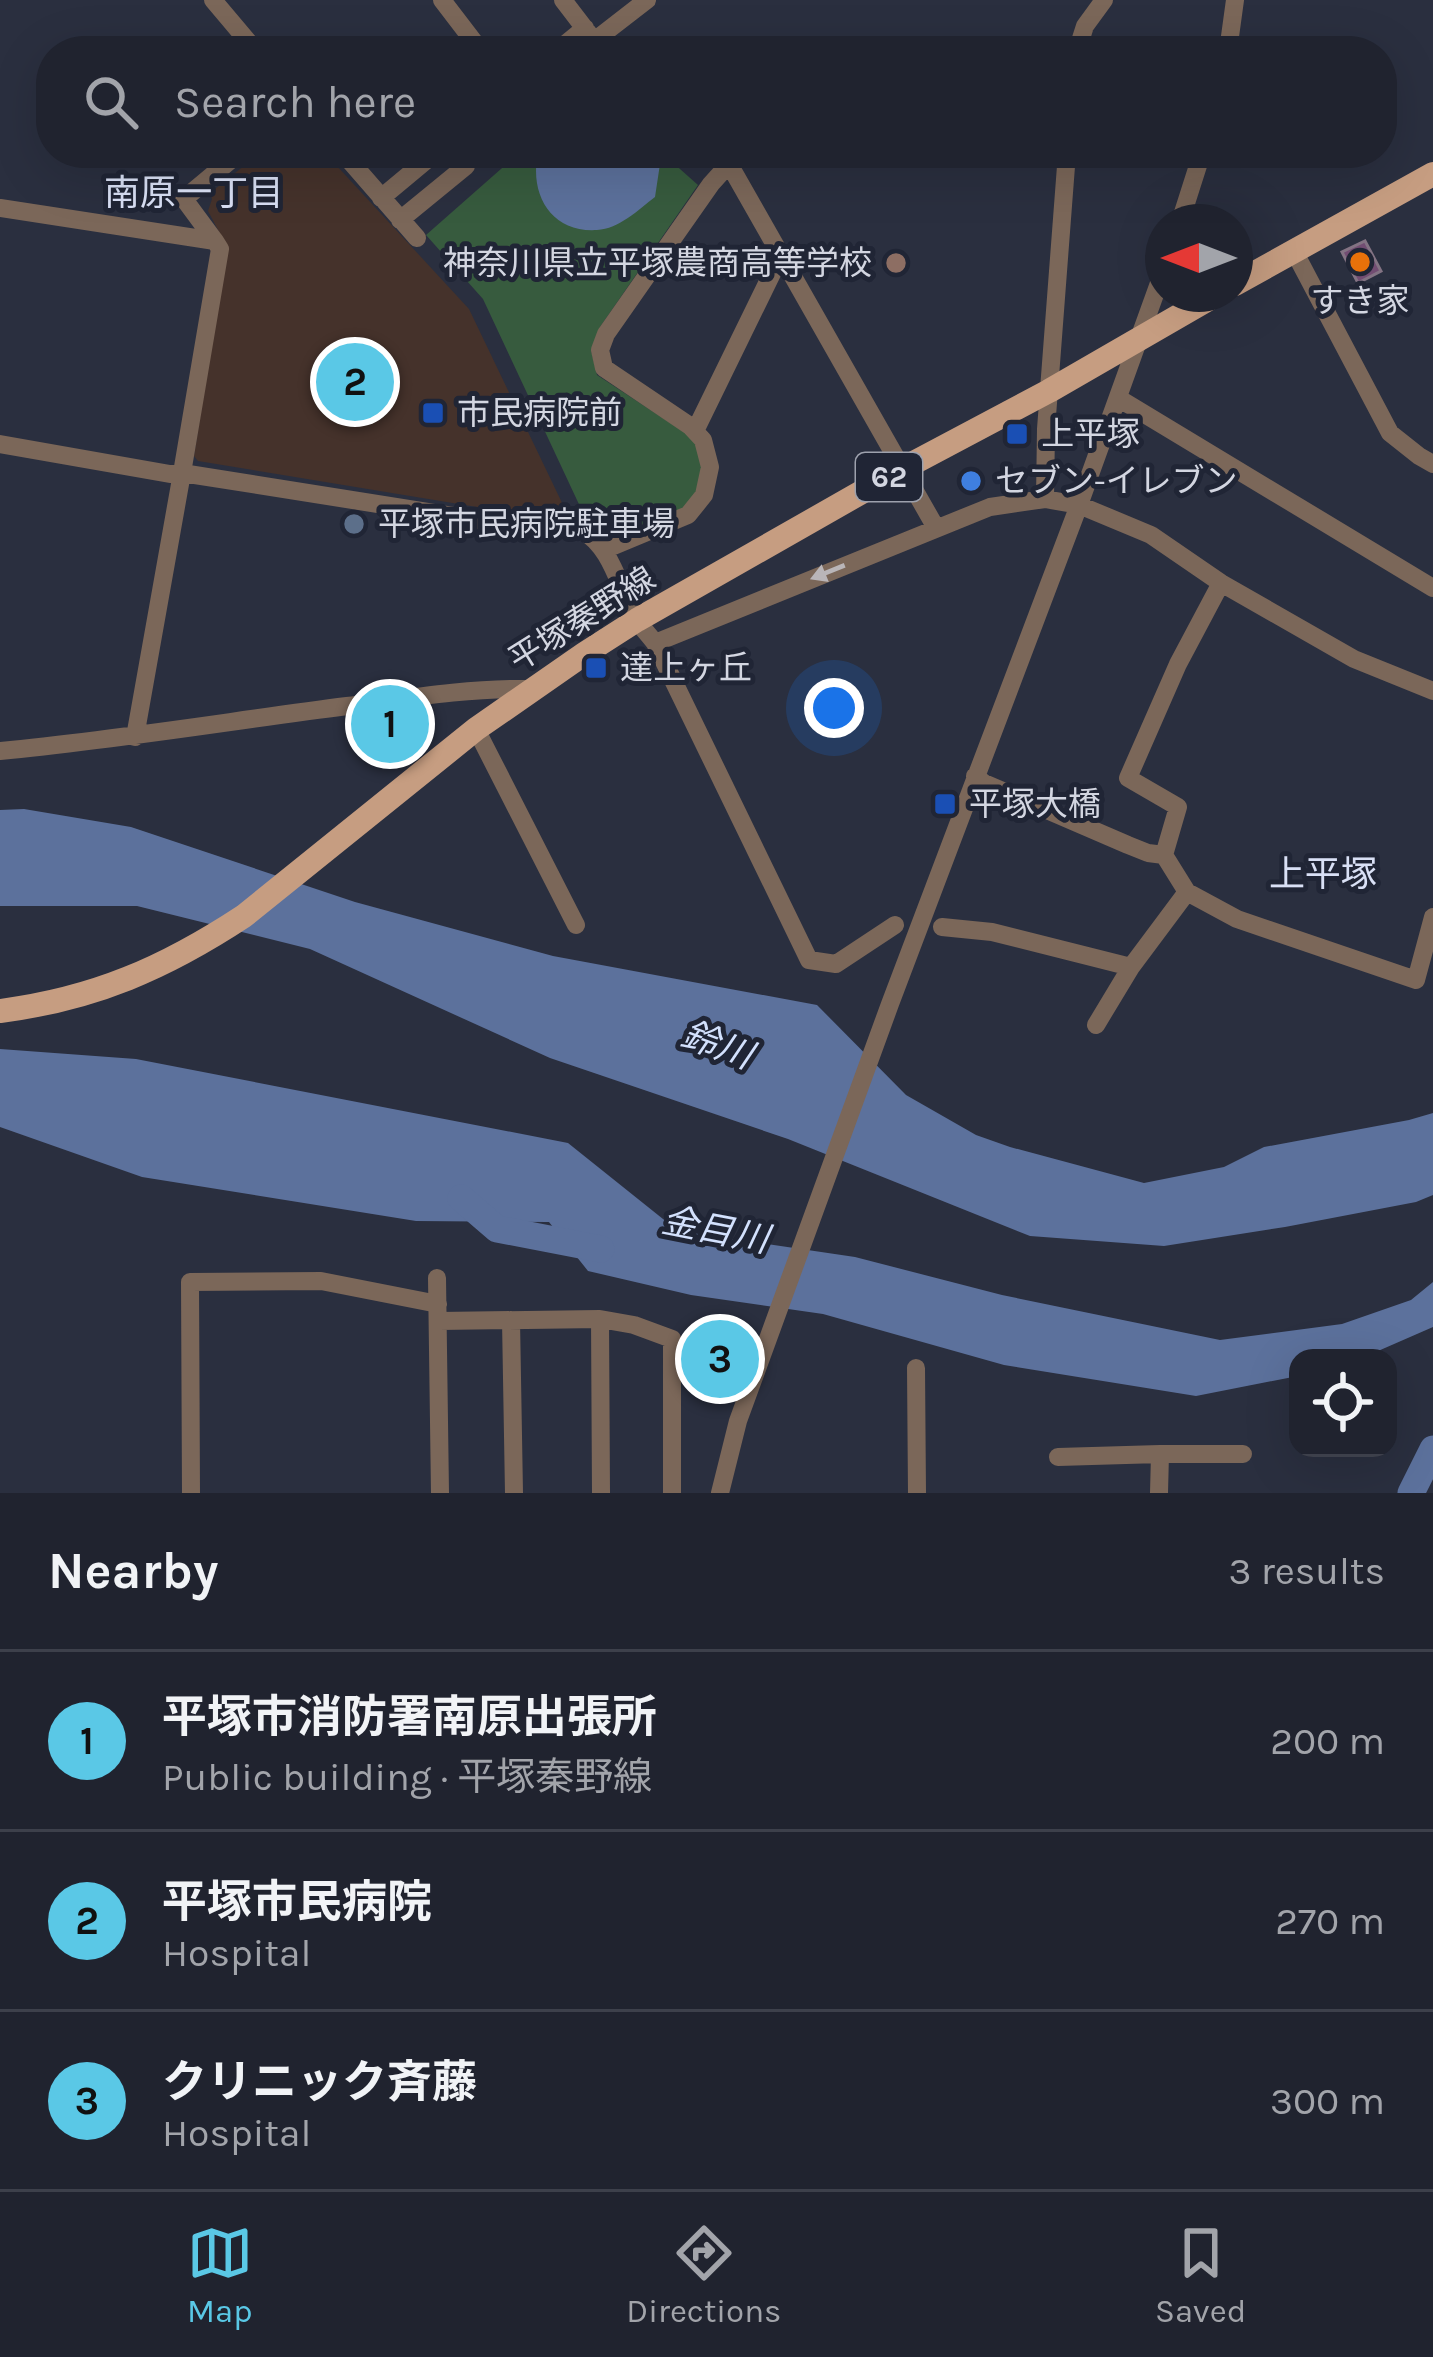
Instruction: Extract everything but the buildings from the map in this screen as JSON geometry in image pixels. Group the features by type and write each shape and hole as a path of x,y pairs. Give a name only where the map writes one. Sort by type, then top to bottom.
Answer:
{"main road":[{"path":"1253,274 1433,174"},
{"name":"平塚秦野線","path":"0,1011 95,992 171,961 244,916 530,689 637,620 1184,312"}],"street":[{"path":"442,0 470,36"},
{"path":"563,0 591,36"},
{"path":"599,36 646,0"},
{"path":"1082,36 1104,0"},
{"path":"1227,36 1235,0"},
{"path":"224,4 246,36"},
{"path":"135,737 220,249 184,199 221,168"},
{"path":"356,168 417,238"},
{"path":"382,198 417,168"},
{"path":"400,220 464,168"},
{"path":"604,550 677,521 704,494 708,452 695,431 604,368 600,350 606,334 721,168"},
{"path":"734,168 936,528"},
{"path":"1045,499 1065,168"},
{"path":"1184,204 1192,168"},
{"path":"0,191 8,209 214,241"},
{"path":"1294,251 1390,433 1428,456"},
{"path":"695,431 781,255"},
{"path":"720,1493 738,1421 1150,312"},
{"path":"1118,398 1433,588"},
{"path":"0,444 170,474 589,533 604,550 637,620 655,643 809,961 836,964 895,926"},
{"path":"655,643 990,507 1045,499 1079,506 1151,535 1221,583 1354,658 1433,691"},
{"path":"1164,855 1178,807 1128,778 1178,664 1221,583"},
{"path":"0,751 454,692 530,689"},
{"path":"476,729 576,925"},
{"path":"975,776 1128,845 1164,855 1187,892 1238,919 1416,980 1433,916"},
{"path":"1096,1024 1187,892"},
{"path":"942,927 992,932 1132,967"},
{"path":"437,1277 440,1493"},
{"path":"191,1493 190,1282 321,1281 438,1312 511,1320 600,1319 672,1339 672,1493"},
{"path":"600,1319 601,1493"},
{"path":"511,1320 514,1493"},
{"path":"916,1368 917,1493"},
{"path":"1160,1454 1160,1493"},
{"path":"1058,1456 1244,1454"}],"shaded area":[{"path":"241,168 339,168 469,309 565,509 495,510 198,461 194,456 227,247 208,211 210,193"}],"green space":[{"path":"502,168 679,168 698,185 600,327 591,350 597,375 697,445 703,461 696,497 687,509 622,534 584,515 483,299 426,235"}],"water":[{"path":"536,168 659,168 655,197 628,218 597,230 567,225 556,218 537,183"},
{"name":"鈴川","path":"24,809 131,827 355,902 553,956 817,1005 906,1095 976,1135 1144,1183 1224,1167 1264,1147 1433,1113 1433,1195 1285,1227 1164,1246 1030,1236 788,1139 550,1058 310,949 137,906 0,906 0,810"},
{"path":"0,1049 136,1059 568,1143 678,1231 855,1257 1002,1295 1220,1340 1342,1324 1411,1300 1433,1282 1433,1327 1383,1349 1289,1349 1289,1378 1196,1396 1004,1365 823,1314 691,1295 588,1271 549,1222 416,1221 142,1177 0,1127"}],"waterway":[{"name":"金目川","path":"461,1198 497,1229 601,1249"},
{"path":"1411,1493 1433,1449"}],"place":[{"name":"すき家","path":"1360,262"},
{"name":"神奈川県立平塚農商高等学校","path":"896,263"},
{"name":"平塚市民病院","path":"355,382"},
{"name":"市民病院前","path":"433,413"},
{"name":"上平塚","path":"1017,434"},
{"name":"セブン-イレブン","path":"971,481"},
{"name":"平塚市民病院駐車場","path":"354,524"},
{"name":"達上ヶ丘","path":"596,668"},
{"name":"平塚市消防署南原出張所","path":"390,724"},
{"name":"平塚大橋","path":"945,804"},
{"name":"クリニック斉藤","path":"720,1359"}],"district":[{"name":"南原一丁目","path":"194,193"},
{"name":"上平塚","path":"1323,874"}]}
